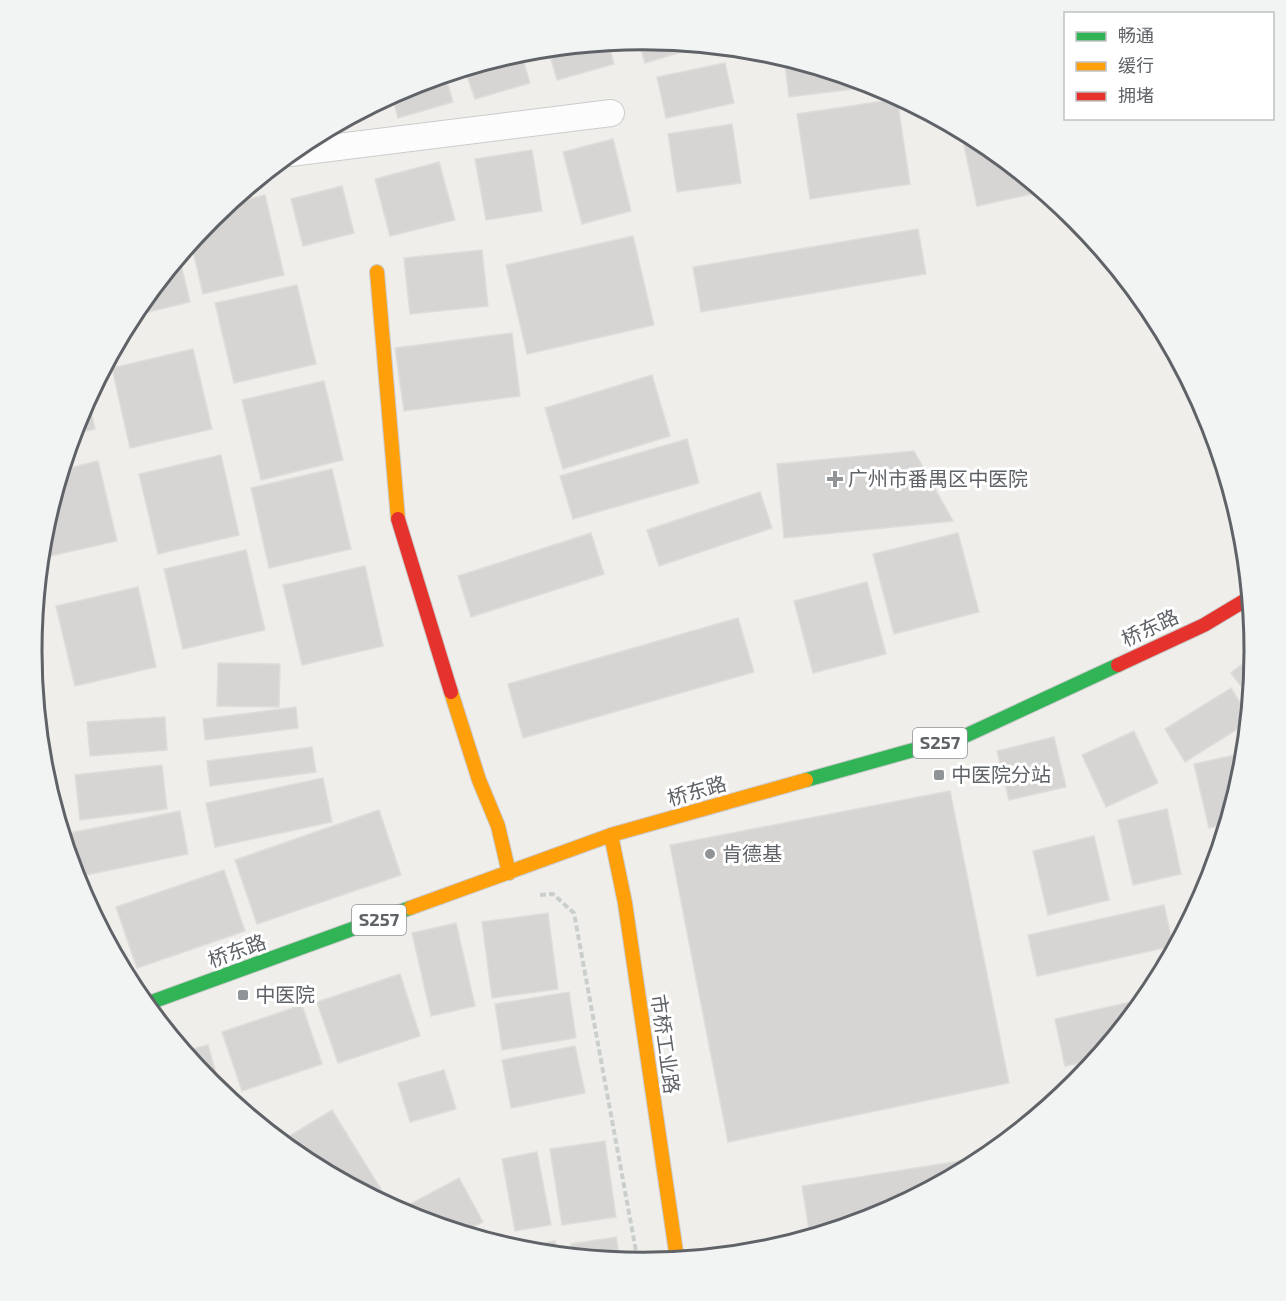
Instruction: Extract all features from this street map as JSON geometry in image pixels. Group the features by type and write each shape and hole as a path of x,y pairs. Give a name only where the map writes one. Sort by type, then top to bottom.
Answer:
{"main road":[{"path":"377,272 398,521 479,780 498,826 509,873"},
{"name":"桥东路","path":"155,1001 611,835 967,735 1204,625 1242,602"},
{"name":"市桥工业路","path":"611,835 625,903 676,1250"}],"street":[{"path":"310,150 611,112"}],"path":[{"path":"529,896 553,894 574,913 636,1252"}],"building":[{"path":"641,50 684,51 645,63"},
{"path":"610,51 614,64 557,80 551,57"},
{"path":"524,62 530,83 475,99 467,76"},
{"path":"725,63 734,103 666,118 657,77"},
{"path":"785,67 856,89 789,97"},
{"path":"447,82 453,102 398,118 394,103"},
{"path":"886,101 898,106 910,184 810,199 797,114"},
{"path":"732,124 741,183 677,192 668,134"},
{"path":"613,139 631,211 582,224 563,152"},
{"path":"963,142 1032,193 977,206"},
{"path":"532,150 542,211 486,220 475,159"},
{"path":"439,162 455,220 390,236 375,179"},
{"path":"342,186 354,233 303,246 291,199"},
{"path":"265,195 284,275 203,294 193,252 246,200"},
{"path":"918,229 926,274 701,312 693,267"},
{"path":"633,236 654,325 527,354 506,265"},
{"path":"482,250 488,306 410,314 404,258"},
{"path":"181,266 190,302 146,313"},
{"path":"297,285 316,364 234,383 215,303"},
{"path":"512,333 520,396 404,411 395,348"},
{"path":"193,349 212,429 130,448 113,368"},
{"path":"652,375 670,436 563,469 545,408"},
{"path":"324,381 343,460 261,480 242,400"},
{"path":"91,413 95,429 84,432"},
{"path":"687,439 699,483 573,519 560,476"},
{"path":"914,451 953,521 784,538 777,464"},
{"path":"221,455 239,535 158,554 139,474"},
{"path":"98,461 117,541 50,556 62,495 71,468"},
{"path":"332,469 351,549 269,568 251,488"},
{"path":"760,492 772,528 659,566 647,530"},
{"path":"591,533 604,574 471,617 458,576"},
{"path":"958,533 979,612 894,634 873,554"},
{"path":"246,550 265,630 183,649 164,569"},
{"path":"365,566 383,646 302,665 283,585"},
{"path":"867,582 886,654 813,673 794,601"},
{"path":"138,587 156,667 75,686 56,606"},
{"path":"738,618 754,672 523,738 508,684"},
{"path":"218,663 280,664 279,707 217,706"},
{"path":"1244,663 1243,689 1231,673"},
{"path":"1231,688 1241,705 1239,728 1185,762 1165,729"},
{"path":"296,707 298,728 205,740 203,719"},
{"path":"165,717 167,750 90,756 87,722"},
{"path":"1134,731 1158,783 1106,807 1082,755"},
{"path":"1054,737 1066,787 1009,800 997,751"},
{"path":"312,747 316,772 210,786 207,761"},
{"path":"1234,755 1218,826 1209,828 1194,764"},
{"path":"162,765 167,809 80,820 75,775"},
{"path":"323,778 332,822 215,847 206,803"},
{"path":"950,791 1009,1083 728,1142 670,845"},
{"path":"1167,809 1181,874 1133,885 1118,820"},
{"path":"379,810 401,875 257,924 235,860"},
{"path":"180,811 188,854 86,875 70,833"},
{"path":"1094,836 1109,900 1048,915 1033,851"},
{"path":"224,870 245,931 137,968 116,907"},
{"path":"1164,905 1171,936 1165,948 1037,976 1028,935"},
{"path":"548,913 558,989 492,998 482,922"},
{"path":"456,923 475,1006 431,1016 412,933"},
{"path":"400,974 420,1036 338,1063 317,1002"},
{"path":"569,992 576,1038 502,1050 495,1004"},
{"path":"1130,1002 1080,1063 1065,1066 1055,1019"},
{"path":"302,1005 322,1064 242,1091 222,1032"},
{"path":"208,1045 216,1073 193,1049"},
{"path":"575,1046 585,1093 511,1108 502,1060"},
{"path":"444,1070 456,1109 410,1122 398,1083"},
{"path":"332,1110 382,1191 342,1171 289,1136"},
{"path":"605,1141 616,1217 562,1225 550,1149"},
{"path":"537,1152 551,1225 515,1231 502,1159"},
{"path":"959,1161 909,1190 873,1206 809,1228 802,1186"},
{"path":"459,1178 483,1222 474,1227 409,1204"},
{"path":"616,1237 618,1251 571,1247 571,1244"}],"traffic: fast":[{"path":"806,780 967,735 1118,665"},
{"path":"155,1001 410,908"}],"traffic: slow":[{"path":"377,272 398,519"},
{"path":"451,692 479,780 498,826 509,873"},
{"path":"410,908 611,835 806,780"},
{"path":"611,835 625,903 676,1250"}],"traffic: jam":[{"path":"398,519 451,692"},
{"path":"1118,665 1204,625 1242,602"}],"place":[{"name":"广州市番禺区中医院","path":"835,479"},
{"name":"中医院分站","path":"939,775"},
{"name":"肯德基","path":"710,854"},
{"name":"中医院","path":"243,995"}]}
